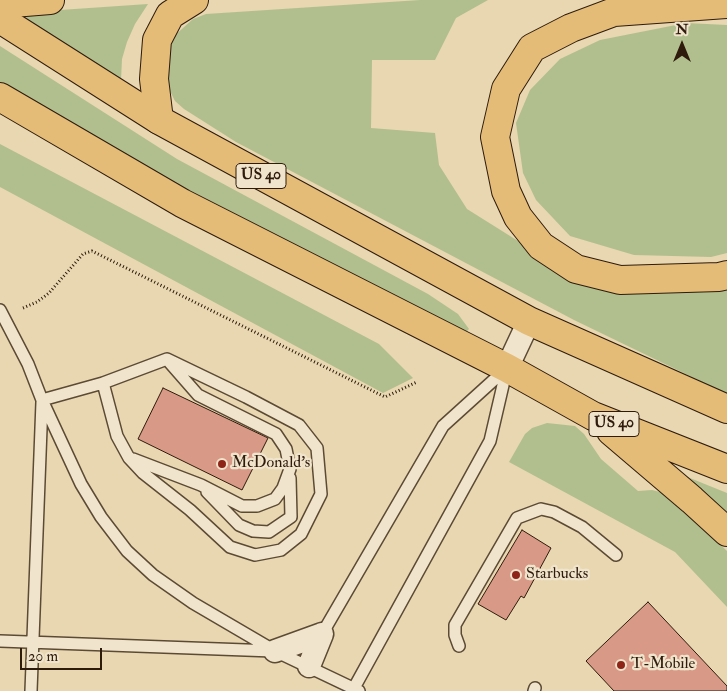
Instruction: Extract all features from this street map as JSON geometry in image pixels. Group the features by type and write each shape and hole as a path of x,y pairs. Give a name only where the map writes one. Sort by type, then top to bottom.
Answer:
{"main road":[{"path":"0,4 50,0"},
{"path":"159,120 154,78 157,40 170,15 194,0"},
{"path":"727,4 614,12 571,28 532,48 506,88 495,137 506,191 518,217 541,246 576,269 620,280 719,277 727,275"},
{"name":"US 40","path":"0,20 159,120 529,321 727,409"},
{"name":"US 40","path":"0,97 182,203 507,368 593,416 727,469"},
{"path":"593,416 727,532"}],"street":[{"path":"507,368 529,321"},
{"path":"275,652 322,634"},
{"path":"309,666 322,634"}],"lane":[{"path":"0,310 28,364 42,400 81,484 127,551 153,575 193,603 275,652 309,666 357,690 490,441 507,368"},
{"path":"42,400 102,383 167,359 300,425 317,448 321,494 301,534 281,550 256,555 230,547 190,510 143,473 130,458 117,436 102,383"},
{"path":"167,359 198,395 276,434 286,450 290,469 291,517 269,532 253,531 239,526 201,485"},
{"path":"322,634 443,426 507,368"},
{"path":"31,691 42,400"},
{"path":"130,458 201,485 242,506 257,506 275,499 283,488 290,469"},
{"path":"459,646 454,635 455,625 517,518 529,512 542,509 554,512 582,527 616,556"},
{"path":"0,641 275,652"}],"path":[{"path":"23,308 37,302 49,293 83,254 92,252 385,397 417,382"}],"green space":[{"path":"420,0 488,0 456,18 435,60 372,60 371,128 435,133 439,165 467,209 526,246 576,269 727,283 727,394 574,320 236,142 184,109 175,101 168,87 165,67 167,52 173,37 193,19 206,14"},
{"path":"148,4 135,24 127,42 122,59 121,80 16,13"},
{"path":"686,23 727,25 727,253 711,257 634,255 570,236 536,200 523,173 516,123 530,90 560,59 600,40"},
{"path":"0,46 177,159 428,294 458,314 469,329 466,332 462,331 129,159 0,87"},
{"path":"0,144 379,344 413,378 383,393 0,187"},
{"path":"547,423 575,426 584,434 601,459 638,491 652,490 664,493 672,498 727,551 727,607 675,552 509,462 525,434 532,428"},
{"path":"685,476 727,493 727,515"}],"building":[{"name":"McDonald's","path":"163,388 268,438 242,490 138,439"},
{"name":"Starbucks","path":"522,530 551,548 524,598 521,596 506,620 478,604"},
{"path":"648,602 727,686 727,691 614,691 586,661"}],"place":[{"name":"McDonald's","path":"222,464"},
{"name":"Starbucks","path":"516,575"},
{"name":"T-Mobile","path":"621,665"}]}
